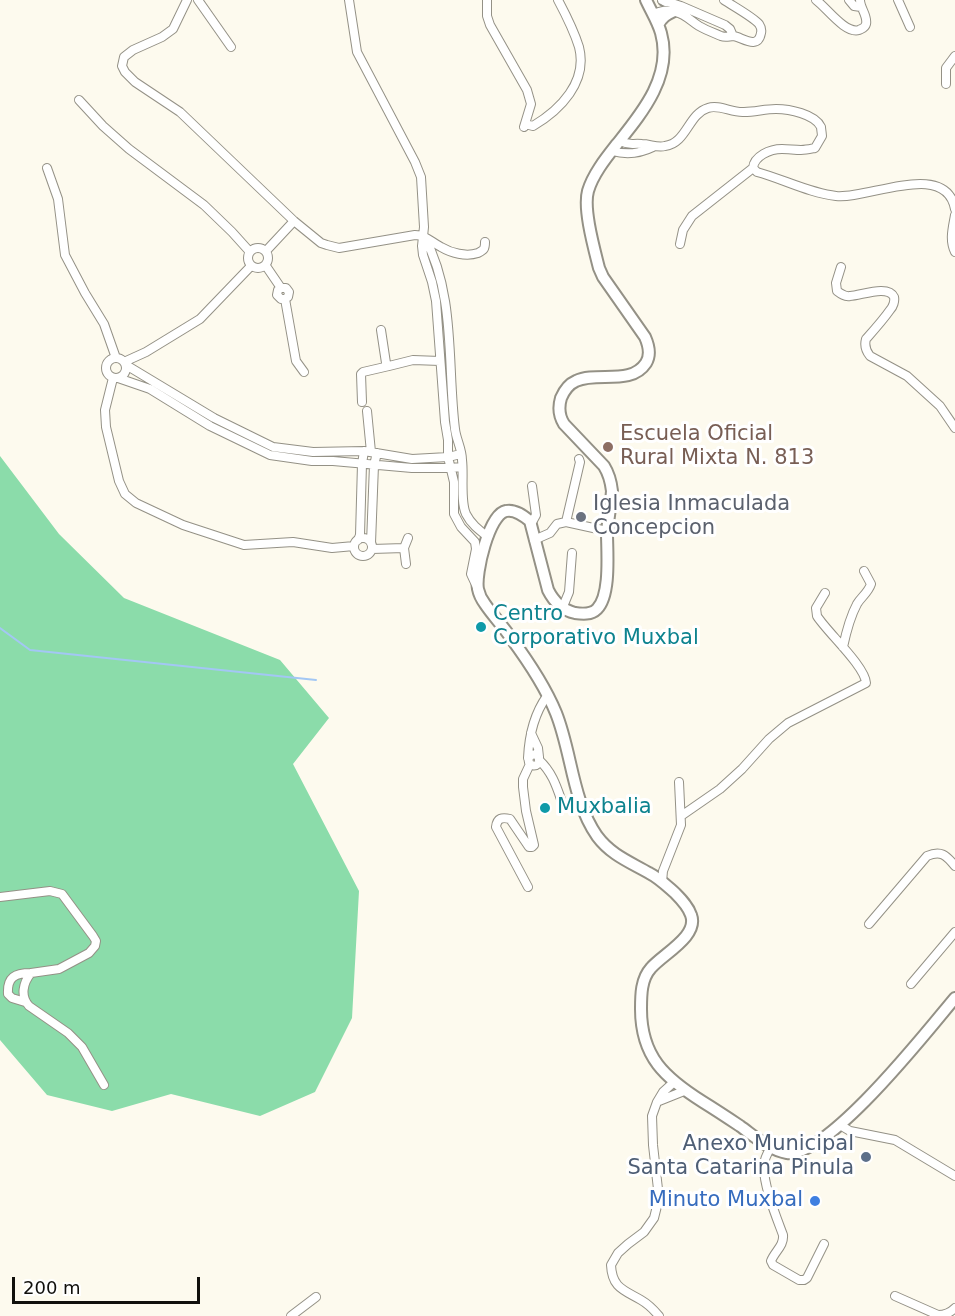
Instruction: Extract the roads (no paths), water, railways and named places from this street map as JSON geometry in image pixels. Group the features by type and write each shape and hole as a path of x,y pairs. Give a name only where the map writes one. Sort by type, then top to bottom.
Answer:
{"main road":[{"path":"646,0 663,40 662,73 645,107 592,181 586,200 599,268 645,337 650,348 649,356 640,371 634,374 576,381 564,390 559,417 607,471 612,491 605,593 599,607 594,612 587,614 562,609 548,590 530,521 512,510 500,513 488,537 478,577 478,589 484,603 529,663 555,712 565,741 579,798 594,832 617,856 662,882 681,899 692,917 693,923 686,937 649,971 641,991 642,1031 648,1049 658,1064 684,1091 771,1147 788,1153 802,1151 840,1125 881,1084 955,998"},
{"path":"658,25 664,16 674,11"}],"street":[{"path":"187,0 173,29 162,38 133,50 124,57 123,69 135,82 180,112 294,221 321,243 333,247 345,247 423,235 442,248 465,255 482,251 485,242"},
{"path":"198,0 231,47"},
{"path":"349,0 357,52 421,177 424,227 422,246 436,301 448,456 454,482 454,514 461,527 476,542 471,573 478,589"},
{"path":"487,0 487,16 490,25 527,90 531,104 525,126 533,126 557,108 575,86 581,66 579,49 558,0"},
{"path":"664,0 728,26 733,36"},
{"path":"653,14 666,10 674,11 705,29 726,37 733,36 752,42 758,39 761,28 757,22 724,0"},
{"path":"816,0 846,28 853,31 862,29 866,26 861,3 854,6 849,0"},
{"path":"898,0 910,27"},
{"path":"705,29 709,18"},
{"path":"946,84 946,68 955,56"},
{"path":"79,100 129,149 204,205 250,252"},
{"path":"620,141 629,145 643,144 653,147 673,144 684,134 694,118 705,108 711,107 734,112 783,109 805,114 821,127 822,136 815,148 803,151 779,148 756,159 753,168 693,216 683,230 680,244"},
{"path":"612,151 625,154 644,152 653,147"},
{"path":"47,168 58,199 66,255 104,324 116,358"},
{"path":"753,168 757,172 834,196 856,196 915,183 925,183 936,186 948,194 955,209"},
{"path":"955,216 952,236 955,252"},
{"path":"266,251 294,221"},
{"path":"423,235 445,296 455,430 464,481 463,503 470,521 488,537"},
{"path":"257,248 266,251 269,257 266,266 256,269 251,266 248,261 250,252 257,248"},
{"path":"125,364 200,319 251,266"},
{"path":"266,266 280,288 288,291 289,296 285,299 296,361 304,372"},
{"path":"842,267 836,283 837,291 842,295 848,297 881,290 889,291 895,300 891,309 866,339 867,352 870,356 907,376 940,406 955,428"},
{"path":"381,330 386,363 389,366"},
{"path":"461,454 412,459 371,452 313,452 273,447 214,418 122,360 116,358 110,361 106,368 107,374 150,389 210,426 270,455 312,461 412,468 462,467"},
{"path":"362,402 361,374 413,360 440,361"},
{"path":"116,378 124,375 125,364"},
{"path":"116,378 105,410 106,427 118,481 130,500 183,525 244,545 292,542 332,548 366,539 371,546"},
{"path":"367,411 374,465 371,546 369,554 363,556 355,552 360,535 362,464 371,452"},
{"path":"566,522 579,459"},
{"path":"531,524 536,515 532,486"},
{"path":"534,540 550,533 557,524 566,522 608,531"},
{"path":"406,564 404,548 408,538"},
{"path":"371,546 404,548"},
{"path":"562,609 569,592 572,553"},
{"path":"843,647 857,603 871,584 864,572"},
{"path":"681,816 720,789 788,723 866,683 864,676 816,612 825,593"},
{"path":"528,887 496,827 496,822 504,817 510,819 529,848 534,845 526,811 523,779 529,761 530,733 540,705 547,696"},
{"path":"530,733 539,759 553,778 563,805"},
{"path":"529,761 536,765 539,759"},
{"path":"662,882 663,871 680,831 679,782"},
{"path":"869,924 927,856 935,853 943,855 955,866"},
{"path":"0,897 50,891 62,894 96,941 90,953 59,969 18,973 13,976 8,987 8,994 12,998 25,1002 68,1033 82,1047 104,1085"},
{"path":"911,984 955,932"},
{"path":"25,1002 23,995 25,984 31,973"},
{"path":"659,1316 644,1302 621,1289 614,1281 611,1266 618,1253 644,1232 654,1218 659,1198 652,1116 663,1092 674,1082"},
{"path":"657,1102 684,1091"},
{"path":"840,1125 850,1131 895,1140 955,1176"},
{"path":"771,1147 764,1163 764,1171 783,1235 783,1242 771,1261 773,1265 804,1280 824,1244"},
{"path":"895,1296 938,1315 945,1315 955,1308"},
{"path":"291,1316 316,1297"}],"waterway":[{"path":"0,628 30,650 316,680"}],"place":[{"name":"Escuela Oficial Rural Mixta N. 813","path":"608,447"},
{"name":"Iglesia Inmaculada Concepcion","path":"581,517"},
{"name":"Centro Corporativo Muxbal","path":"481,627"},
{"name":"Muxbalia","path":"545,808"},
{"name":"Anexo Municipal Santa Catarina Pinula","path":"866,1157"},
{"name":"Minuto Muxbal","path":"815,1201"}]}
